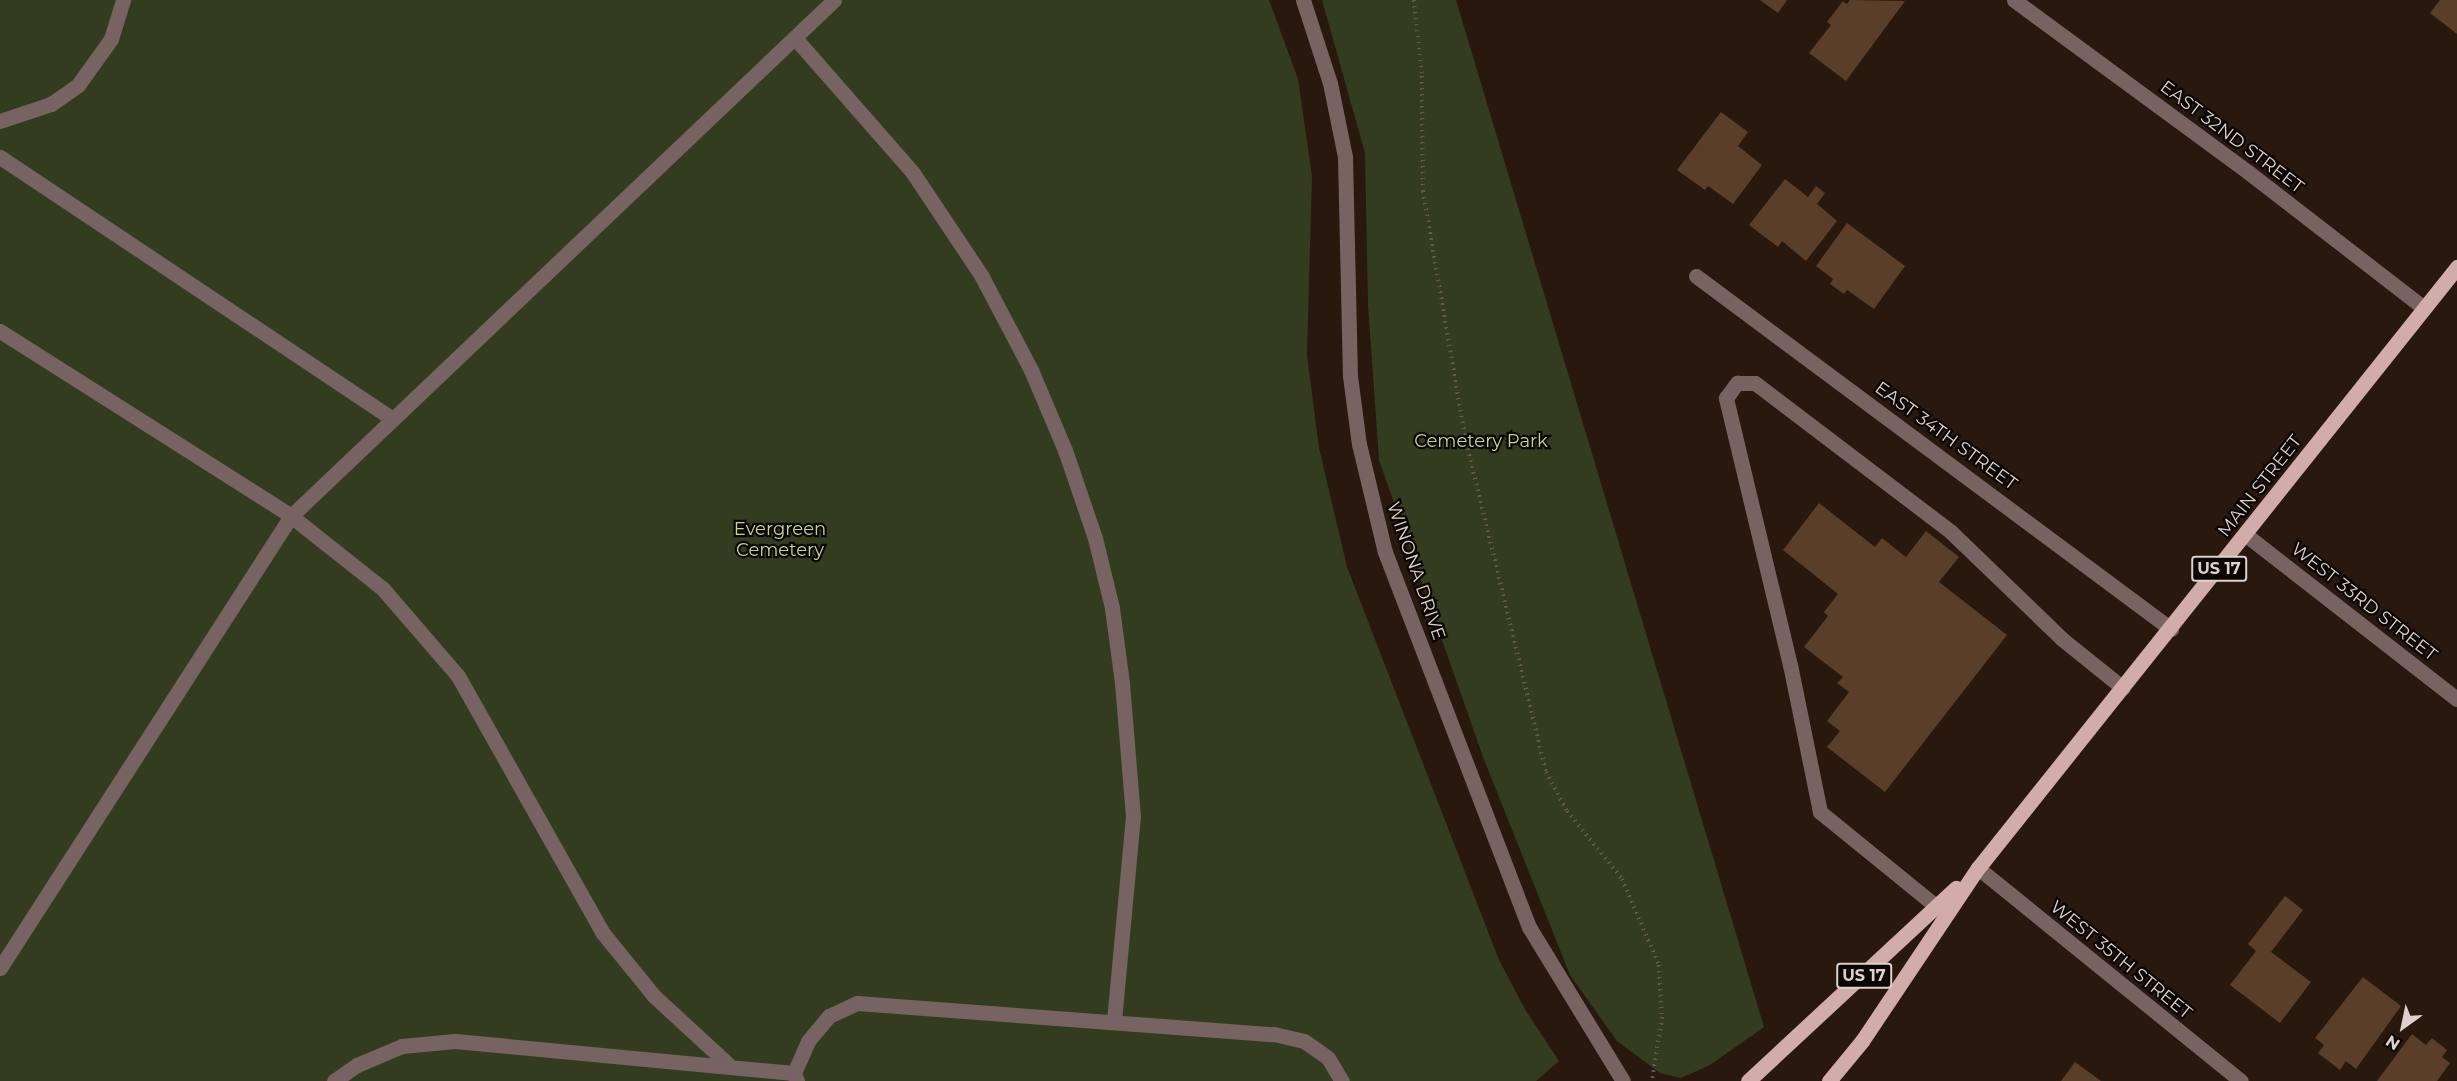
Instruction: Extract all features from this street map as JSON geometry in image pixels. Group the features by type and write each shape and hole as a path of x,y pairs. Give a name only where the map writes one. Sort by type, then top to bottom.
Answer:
{"main road":[{"name":"MAIN STREET","path":"1829,1081 1862,1041 1978,868 2246,535 2457,267"},
{"name":"MAIN STREET","path":"1748,1081 1978,868"}],"street":[{"path":"0,121 51,104 78,85 111,39 123,0"},
{"path":"0,968 291,516 834,0"},
{"name":"WINONA DRIVE","path":"1304,0 1330,83 1345,157 1350,376 1359,444 1385,552 1529,927 1623,1081"},
{"name":"EAST 32ND STREET","path":"2014,0 2248,172 2424,308"},
{"path":"795,38 913,173 981,275 1048,410 1095,538 1112,608 1122,683 1133,816 1114,1019"},
{"path":"0,157 393,419"},
{"name":"EAST 34TH STREET","path":"1696,276 2171,629"},
{"path":"0,331 291,516 383,589 458,676 602,932 654,996 728,1064"},
{"path":"1937,907 1820,812 1790,664 1726,398 1737,383 1755,383 1952,532 2062,639 2123,688"},
{"name":"WEST 33RD STREET","path":"2246,535 2457,699"},
{"name":"WEST 35TH STREET","path":"1978,868 2241,1081"},
{"path":"334,1081 357,1065 402,1046 455,1041 728,1064 796,1077 808,1041 829,1016 857,1003 1114,1019 1274,1034 1304,1041 1328,1058 1342,1081"}],"path":[{"path":"1414,0 1422,76 1423,191 1465,437 1546,772 1567,810 1622,879 1659,965 1662,1017 1652,1081"}],"green space":[{"name":"Evergreen Cemetery","path":"0,0 1269,0 1298,79 1312,176 1307,355 1319,448 1347,567 1499,960 1526,1011 1559,1061 1536,1081 0,1081"},
{"name":"Cemetery Park","path":"1322,0 1456,0 1764,1027 1710,1065 1681,1078 1660,1073 1617,1041 1570,975 1483,757 1379,460 1368,305 1365,153"}],"building":[{"path":"1760,0 1787,0 1778,13"},
{"path":"1850,0 1905,1 1846,81 1809,53 1831,25 1827,22 1843,1 1847,4"},
{"path":"2440,0 2457,0 2457,34 2430,13"},
{"path":"1721,112 1748,132 1738,146 1762,165 1733,204 1708,186 1705,190 1677,170"},
{"path":"1785,179 1808,197 1816,186 1825,193 1817,204 1837,221 1806,261 1782,241 1778,247 1749,225"},
{"path":"1847,223 1905,266 1874,309 1847,290 1844,294 1830,284 1833,279 1816,266"},
{"path":"1819,503 1875,547 1882,538 1906,557 1926,531 1959,557 1939,582 2007,635 1885,792 1827,747 1840,731 1827,721 1849,692 1837,683 1843,677 1804,647 1828,616 1824,612 1838,594 1783,550"},
{"path":"2285,896 2303,910 2271,952 2311,982 2280,1023 2230,985 2256,951 2248,944"},
{"path":"2363,977 2401,1006 2356,1069 2346,1061 2340,1070 2318,1053 2324,1045 2315,1038"},
{"path":"2412,1034 2426,1045 2432,1038 2447,1050 2442,1057 2450,1063 2437,1081 2377,1081"},
{"path":"2075,1062 2101,1081 2061,1081"}]}
